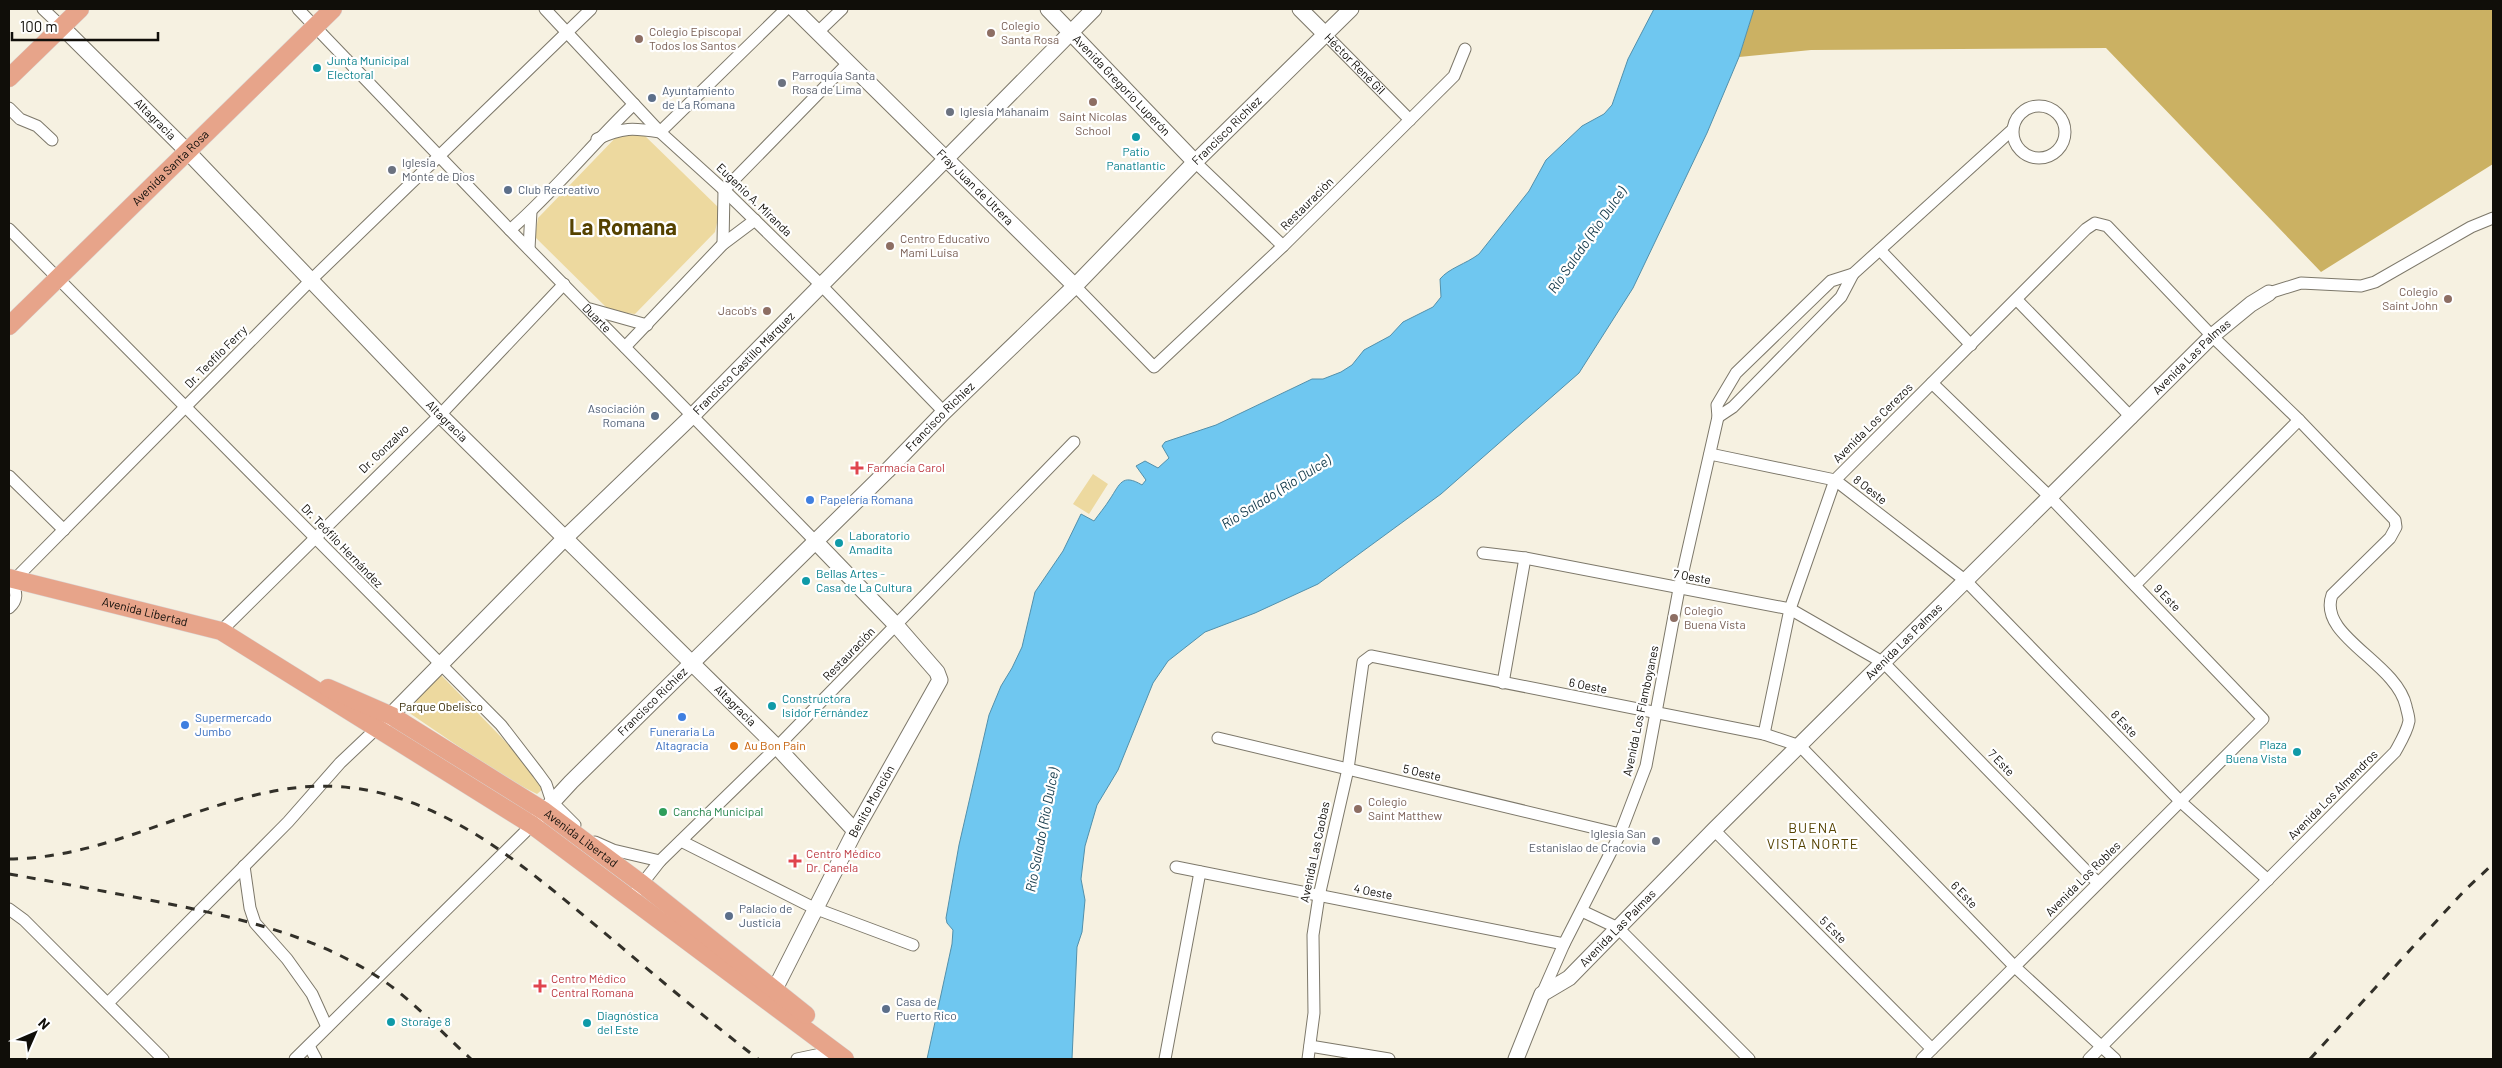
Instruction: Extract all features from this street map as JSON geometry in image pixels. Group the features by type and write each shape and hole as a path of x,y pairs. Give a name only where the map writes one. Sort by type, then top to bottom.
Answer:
{"main road":[{"path":"9,78 80,9"},
{"name":"Avenida Santa Rosa","path":"9,326 333,9"},
{"name":"Fray Juan de Utrera","path":"794,9 1075,286"},
{"name":"Avenida Gregorio Luperón","path":"1048,9 1195,162"},
{"name":"Francisco Castillo Márquez","path":"378,728 392,716 565,538 692,415 1094,9"},
{"name":"Héctor René Gil","path":"1300,9 1325,34"},
{"name":"Francisco Richiez","path":"532,825 814,540 1075,286 1195,162 1351,9"},
{"name":"Altagracia","path":"62,27 188,152 440,415 777,746 854,831"},
{"name":"Avenida Las Palmas","path":"1542,994 1569,978 1714,830 2132,418 2212,336 2250,304 2269,292"},
{"name":"Duarte","path":"814,540 896,625 934,669"},
{"name":"Avenida Libertad","path":"11,579 221,631 532,825 840,1055"},
{"name":"Avenida Libertad","path":"273,664 392,716 548,807 775,989 859,1059"},
{"name":"Benito Monción","path":"775,989 854,831 940,683 940,678 934,669"},
{"path":"1516,1059 1542,994"}],"street":[{"name":"Altagracia","path":"43,9 62,27"},
{"name":"Duarte","path":"298,9 510,230 814,540"},
{"name":"Eugenio A. Miranda","path":"545,9 660,132 724,190 820,284 944,412"},
{"name":"Dr. Teofilo Ferry","path":"11,579 64,530 311,280 591,9"},
{"path":"597,139 618,129 625,128 660,132 786,9"},
{"path":"818,32 842,9"},
{"name":"Héctor René Gil","path":"1325,34 1410,120"},
{"name":"Restauración","path":"1154,367 1283,246 1454,76 1465,49"},
{"path":"723,244 724,190 848,62"},
{"path":"510,230 531,211 597,139 634,104"},
{"path":"2037,105 2045,106 2059,114 2066,131 2063,145 2059,150 2050,157 2041,159 2021,152 2013,138 2012,130 2017,117 2025,109 2037,105"},
{"path":"9,108 20,119 37,126 52,140"},
{"name":"Avenida Los Flamboyanes","path":"1718,417 1733,408 1841,298 1853,274 1973,163 2012,130"},
{"path":"1195,162 1283,246"},
{"path":"529,249 531,211"},
{"path":"2269,292 2301,283 2360,286 2375,282 2471,227 2493,218"},
{"path":"625,346 723,244 755,220"},
{"name":"Avenida Los Cerezos","path":"1764,734 1790,609 1835,480 2086,229 2099,223 2113,231 2212,336"},
{"name":"Dr. Teófilo Hernández","path":"9,229 186,406 440,666 501,725 546,784 548,807 597,843 613,850 660,861"},
{"path":"1880,250 1971,345"},
{"name":"Avenida Los Flamboyanes","path":"1542,994 1564,944 1620,834 1646,766 1679,589 1718,417 1717,405 1736,373 1831,281 1853,274"},
{"name":"Dr. Gonzalvo","path":"221,631 440,415 564,284"},
{"name":"Fray Juan de Utrera","path":"1075,286 1154,367"},
{"path":"2016,300 2132,418"},
{"path":"588,309 647,325"},
{"path":"2135,585 2299,420 2212,336"},
{"name":"9 Este","path":"1932,384 2050,497 2263,719"},
{"name":"Avenida Los Almendros","path":"2089,1059 2395,752 2404,736 2409,720 2404,697 2393,679 2340,630 2330,616 2328,605 2332,595 2390,538 2396,527 2390,512 2299,420"},
{"name":"Restauración","path":"631,898 660,861 777,746 1074,442"},
{"name":"8 Oeste","path":"1710,454 1835,480 1966,581"},
{"path":"9,476 64,530"},
{"name":"7 Oeste","path":"1483,553 1525,558 1790,609 1884,663"},
{"path":"1503,683 1525,558"},
{"path":"9,608 14,604 16,596 11,579"},
{"name":"8 Este","path":"1966,581 2181,802 2268,880"},
{"name":"6 Oeste","path":"1371,656 1764,734 1800,746"},
{"name":"Avenida Las Caobas","path":"1308,1059 1314,1013 1313,935 1319,896 1348,769 1363,662 1371,656"},
{"name":"7 Este","path":"1884,663 2098,882"},
{"name":"Avenida Los Robles","path":"1922,1059 2263,719"},
{"path":"108,1003 244,866 340,763 378,728"},
{"name":"5 Oeste","path":"1218,738 1620,834"},
{"name":"6 Este","path":"1800,746 2015,967 2114,1059"},
{"path":"295,1059 532,825"},
{"name":"5 Este","path":"1714,830 1932,1049"},
{"path":"680,841 814,908 913,945"},
{"path":"244,866 250,908 255,923 287,959 312,994 327,1027"},
{"name":"4 Oeste","path":"1176,867 1564,944"},
{"path":"1165,1059 1200,872"},
{"path":"9,909 24,920 162,1059"},
{"path":"1582,910 1618,928 1750,1059"},
{"path":"308,1046 316,1059"},
{"path":"1310,1046 1389,1059"},
{"path":"797,1059 840,1055"}],"green space":[{"path":"621,132 643,134 720,209 715,232 635,314 610,311 535,237 538,218"},
{"path":"1093,474 1108,484 1089,514 1073,504"},
{"name":"Parque Obelisco","path":"440,674 537,774 544,788 537,794 505,778 405,710"}],"shaded area":[{"path":"1754,9 2493,9 2493,164 2321,272 2106,48 1811,50 1739,57"}],"water":[{"name":"Río Salado (Río Dulce)","path":"1654,9 1754,9 1739,57 1707,133 1633,288 1579,373 1441,494 1318,584 1255,613 1205,632 1168,661 1153,683 1118,770 1097,805 1085,846 1081,879 1085,900 1082,932 1077,947 1072,1059 927,1059 952,944 953,930 947,923 946,918 959,845 989,715 1001,686 1022,647 1035,592 1063,551 1081,514 1094,521 1122,482 1130,480 1142,485 1146,480 1136,466 1145,461 1158,468 1169,458 1162,446 1165,442 1216,425 1312,379 1323,379 1341,372 1352,365 1364,350 1390,336 1403,322 1433,307 1441,297 1440,279 1448,272 1479,254 1529,191 1546,160 1582,126 1604,114 1612,105 1628,59"}],"railway":[{"path":"9,859 45,856 79,850 113,841 212,807 280,790 328,786 372,791 414,804 454,822 492,845 565,900 758,1059"},
{"path":"2310,1059 2465,890 2493,864"},
{"path":"9,874 192,909 248,922 302,939 353,962 391,986 471,1059"}],"place":[{"name":"Colegio Santa Rosa","path":"991,33"},
{"name":"Colegio Episcopal Todos los Santos","path":"639,39"},
{"name":"Junta Municipal Electoral","path":"317,68"},
{"name":"Parroquia Santa Rosa de Lima","path":"782,83"},
{"name":"Ayuntamiento de La Romana","path":"652,98"},
{"name":"Saint Nicolas School","path":"1093,102"},
{"name":"Iglesia Mahanaim","path":"950,112"},
{"name":"Patio Panatlantic","path":"1136,137"},
{"name":"Iglesia Monte de Dios","path":"392,170"},
{"name":"Club Recreativo","path":"508,190"},
{"name":"Centro Educativo Mami Luisa","path":"890,246"},
{"name":"Colegio Saint John","path":"2448,299"},
{"name":"Jacob's","path":"767,311"},
{"name":"Asociación Romana","path":"655,416"},
{"name":"Farmacia Carol","path":"857,468"},
{"name":"Papelería Romana","path":"810,500"},
{"name":"Laboratorio Amadita","path":"839,543"},
{"name":"Bellas Artes - Casa de La Cultura","path":"806,581"},
{"name":"Colegio Buena Vista","path":"1674,618"},
{"name":"Constructora Isidor Fernández","path":"772,706"},
{"name":"Funeraria La Altagracia","path":"682,717"},
{"name":"Supermercado Jumbo","path":"185,725"},
{"name":"Au Bon Pain","path":"734,746"},
{"name":"Plaza Buena Vista","path":"2297,752"},
{"name":"Colegio Saint Matthew","path":"1358,809"},
{"name":"Cancha Municipal","path":"663,812"},
{"name":"Iglesia San Estanislao de Cracovia","path":"1656,841"},
{"name":"Centro Médico Dr. Canela","path":"795,861"},
{"name":"Palacio de Justicia","path":"729,916"},
{"name":"Centro Médico Central Romana","path":"540,986"},
{"name":"Casa de Puerto Rico","path":"886,1009"},
{"name":"Storage 8","path":"391,1022"},
{"name":"Diagnóstica del Este","path":"587,1023"}],"district":[{"name":"La Romana","path":"623,227"},
{"name":"BUENA VISTA NORTE","path":"1813,836"}]}
